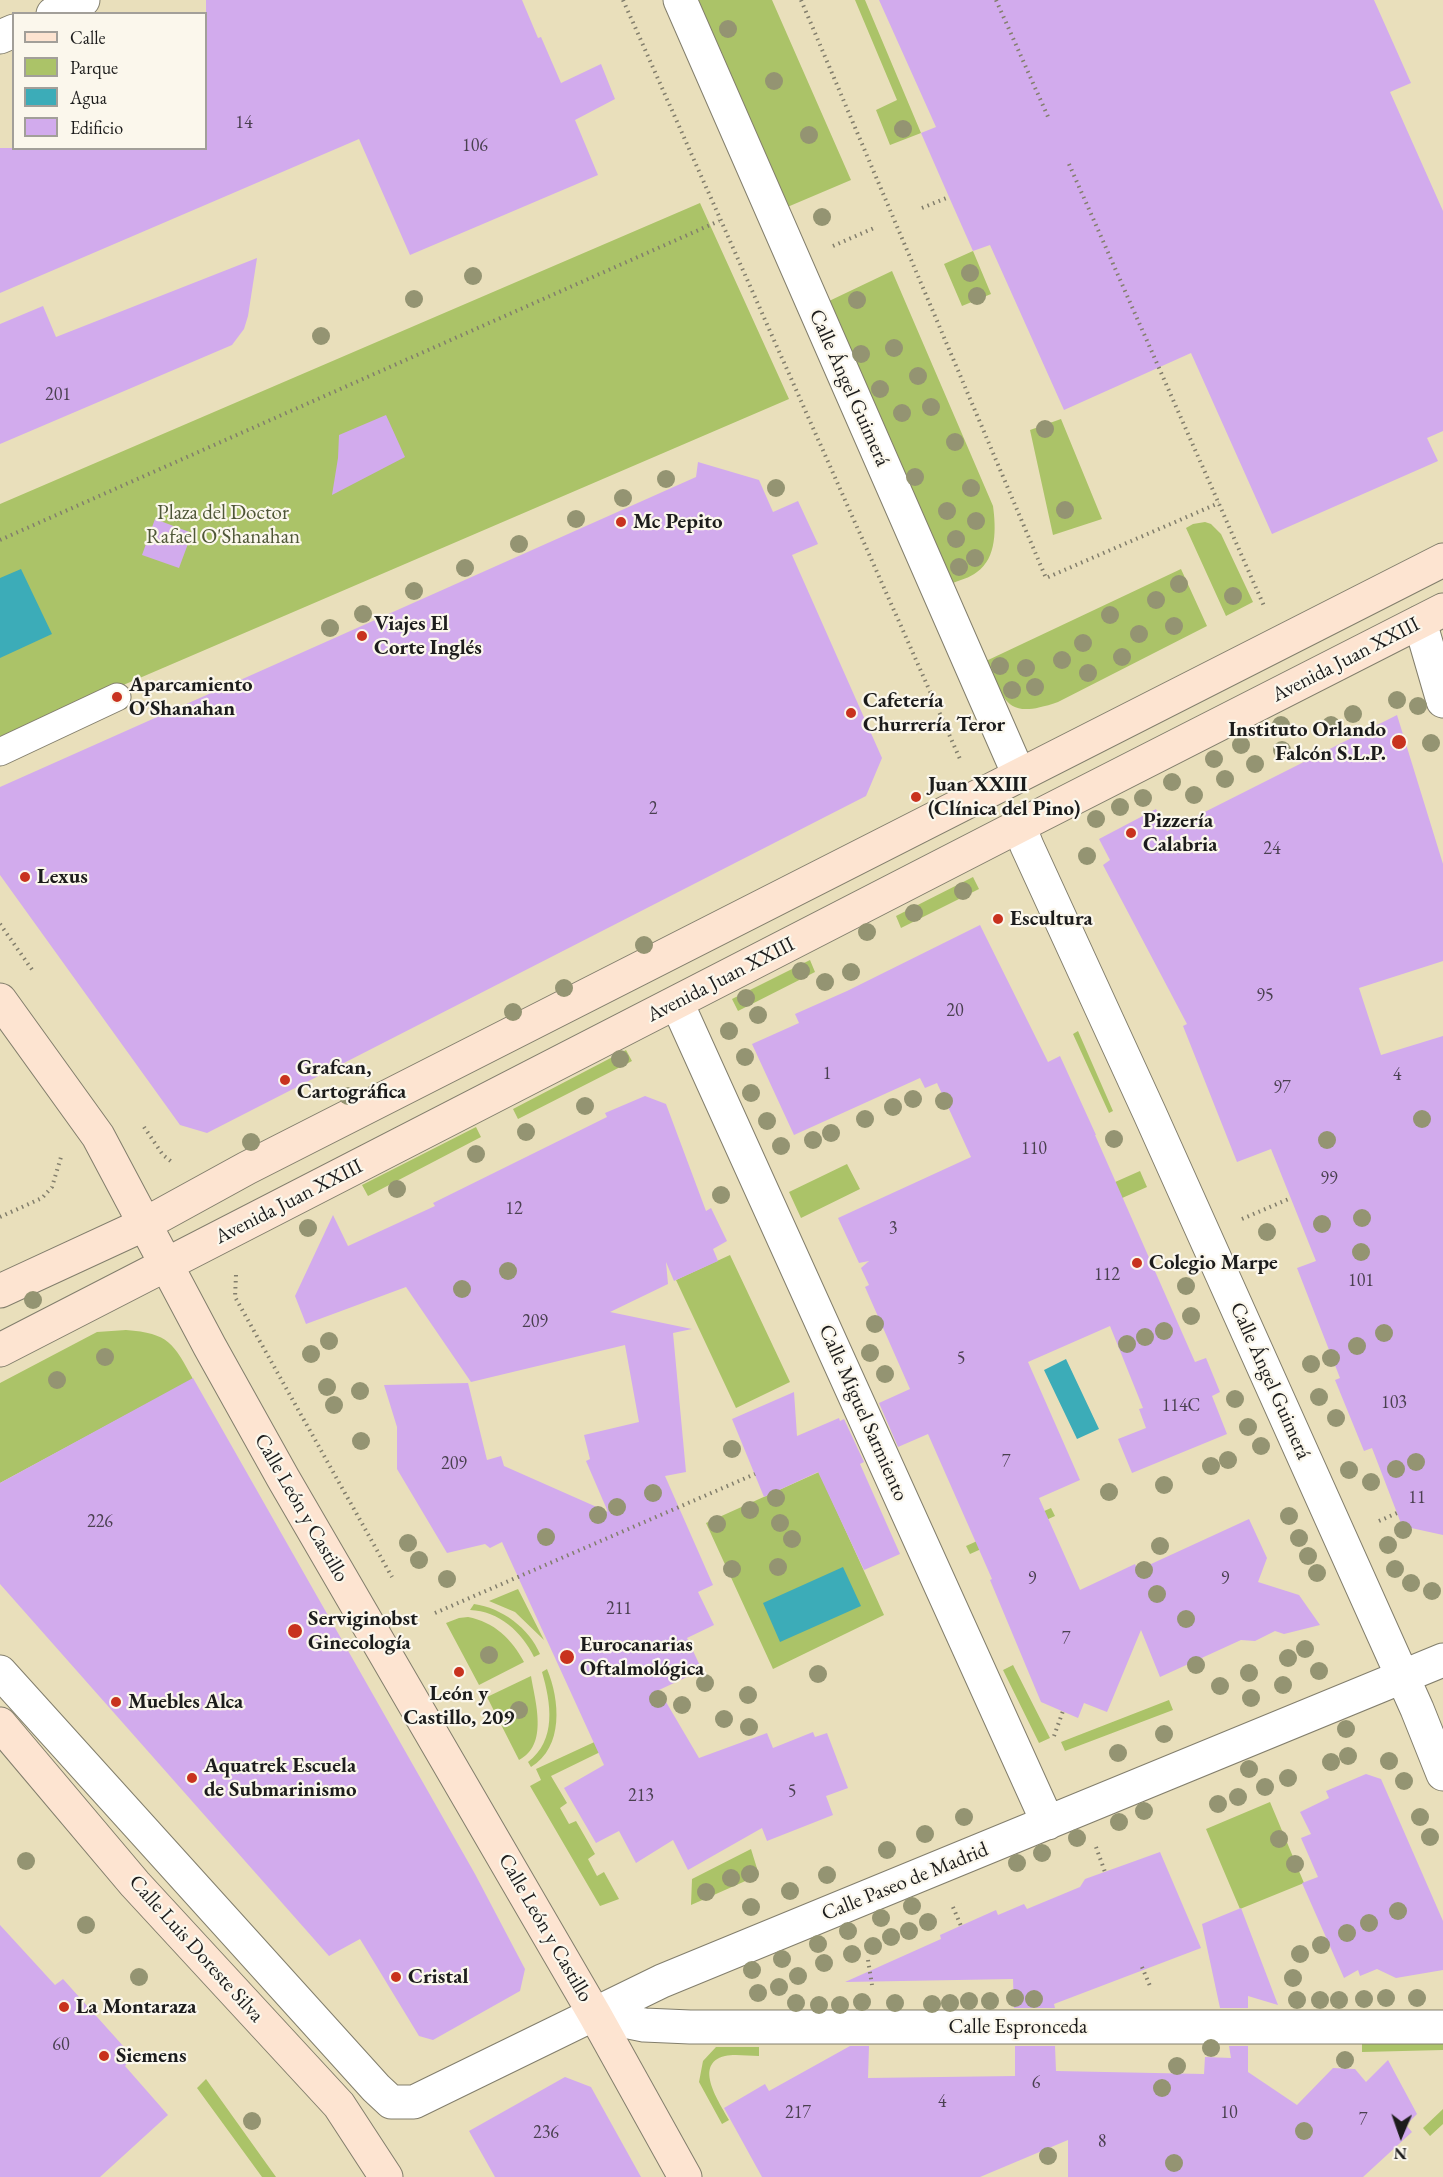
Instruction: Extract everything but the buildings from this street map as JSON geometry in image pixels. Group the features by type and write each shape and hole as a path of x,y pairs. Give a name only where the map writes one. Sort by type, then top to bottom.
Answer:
{"street":[{"path":"56,12 83,0"},
{"name":"Calle Ángel Guimerá","path":"680,0 1019,775"},
{"path":"0,1291 145,1224 213,1186 1443,560"},
{"path":"1432,616 1443,701"},
{"name":"Avenida Juan XXIII","path":"0,1350 1019,825 1432,616"},
{"name":"Calle Ángel Guimerá","path":"1019,825 1402,1677 1443,1774"},
{"name":"Calle León y Castillo","path":"0,1000 98,1136 283,1479 595,2014 685,2177"},
{"name":"Calle Miguel Sarmiento","path":"677,1002 1048,1823"},
{"name":"Calle Paseo de Madrid","path":"376,2088 391,2102 414,2102 662,1982 1443,1660"},
{"name":"Calle Luis Doreste Silva","path":"0,1672 376,2088"},
{"name":"Calle Luis Doreste Silva","path":"0,1724 135,1884 339,2105 386,2177"},
{"name":"Calle Espronceda","path":"595,2014 644,2025 690,2027 1443,2027"}],"lane":[{"path":"0,752 117,697"}],"path":[{"path":"623,0 719,221 977,796"},
{"path":"801,0 1046,578 1219,503"},
{"path":"996,0 1049,119"},
{"path":"1069,164 1281,642"},
{"path":"922,208 949,197"},
{"path":"0,540 719,221"},
{"path":"139,1120 163,1155 174,1164 200,1172 213,1186"},
{"path":"1234,1222 1291,1198"},
{"path":"235,1230 244,1246 236,1275 235,1296 393,1579"},
{"path":"435,1613 755,1474"},
{"path":"1377,1522 1397,1513"},
{"path":"1053,1740 1062,1711"},
{"path":"1095,1845 1105,1872"},
{"path":"952,1903 961,1926"}],"green space":[{"path":"695,0 772,0 851,180 785,208"},
{"path":"855,0 865,0 921,133 890,145 876,110 897,100"},
{"name":"Plaza del Doctor Rafael O'Shanahan","path":"700,203 789,399 0,738 0,504"},
{"path":"973,251 991,294 962,306 944,264"},
{"path":"892,271 993,506 995,533 988,559 984,566 974,574 951,584 827,302"},
{"path":"1061,419 1102,519 1053,535 1030,430"},
{"path":"1205,522 1211,524 1221,534 1253,602 1226,616 1186,528"},
{"path":"1181,569 1207,626 1058,702 1028,709 1010,704 1004,697 986,661"},
{"path":"973,877 979,889 901,928 896,916"},
{"path":"810,960 815,972 738,1011 732,999"},
{"path":"1078,1031 1113,1111 1109,1113 1073,1034"},
{"path":"626,1050 632,1061 518,1119 513,1109"},
{"path":"476,1127 481,1137 368,1196 362,1185"},
{"path":"847,1164 860,1189 801,1218 789,1192"},
{"path":"1140,1171 1147,1187 1068,1222 1061,1206"},
{"path":"730,1255 790,1382 736,1408 676,1280"},
{"path":"126,1330 152,1334 168,1342 181,1357 193,1379 0,1483 0,1383 97,1332"},
{"path":"819,1472 884,1615 773,1669 706,1523"},
{"path":"1051,1508 1055,1516 970,1554 966,1546"},
{"path":"518,1589 544,1640 515,1612 489,1601"},
{"path":"474,1604 495,1610 513,1621 529,1636 540,1654 534,1657 523,1639 508,1624 491,1614 470,1610"},
{"path":"468,1617 494,1627 514,1646 524,1662 479,1685 446,1623"},
{"path":"1013,1665 1050,1738 1039,1743 1003,1670"},
{"path":"547,1669 555,1695 554,1735 542,1758 531,1767 528,1762 544,1743 548,1732 548,1696 542,1672"},
{"path":"531,1676 537,1710 537,1733 528,1753 519,1760 487,1697"},
{"path":"1169,1700 1173,1710 1065,1751 1061,1742"},
{"path":"668,1708 672,1717 551,1776 567,1803 560,1808 569,1824 576,1821 595,1854 588,1859 597,1876 604,1872 619,1899 600,1906 530,1786 541,1780 536,1769"},
{"path":"1270,1802 1304,1883 1240,1909 1206,1829"},
{"path":"751,1849 759,1875 691,1905 692,1879"},
{"path":"1443,2039 1443,2050 1362,2052 1362,2040"},
{"path":"716,2047 759,2047 759,2056 725,2056 715,2060 710,2067 711,2085 729,2120 722,2124 699,2082 703,2061"},
{"path":"206,2079 276,2177 262,2177 197,2088"},
{"path":"1443,2109 1443,2124 1430,2136 1423,2128"}],"water":[{"path":"21,569 52,634 0,658 0,578"},
{"path":"1066,1359 1099,1429 1077,1439 1044,1370"},
{"path":"843,1567 861,1606 780,1642 763,1603"}],"place":[{"name":"Mc Pepito","path":"621,522"},
{"name":"Viajes El Corte Inglés","path":"362,636"},
{"name":"Aparcamiento O´Shanahan","path":"117,697"},
{"name":"Cafetería Churrería Teror","path":"851,713"},
{"name":"Instituto Orlando Falcón S.L.P.","path":"1399,742"},
{"name":"Juan XXIII (Clínica del Pino)","path":"916,797"},
{"name":"Pizzería Calabria","path":"1131,833"},
{"name":"Lexus","path":"25,877"},
{"name":"Escultura","path":"998,919"},
{"name":"Grafcan, Cartográfica","path":"285,1080"},
{"name":"Colegio Marpe","path":"1137,1263"},
{"name":"Serviginobst Ginecología","path":"295,1631"},
{"name":"Eurocanarias Oftalmológica","path":"567,1657"},
{"name":"León y Castillo, 209","path":"459,1672"},
{"name":"Muebles Alca","path":"116,1702"},
{"name":"Aquatrek Escuela de Submarinismo","path":"192,1778"},
{"name":"Cristal","path":"396,1977"},
{"name":"La Montaraza","path":"64,2007"},
{"name":"Siemens","path":"104,2056"}]}
